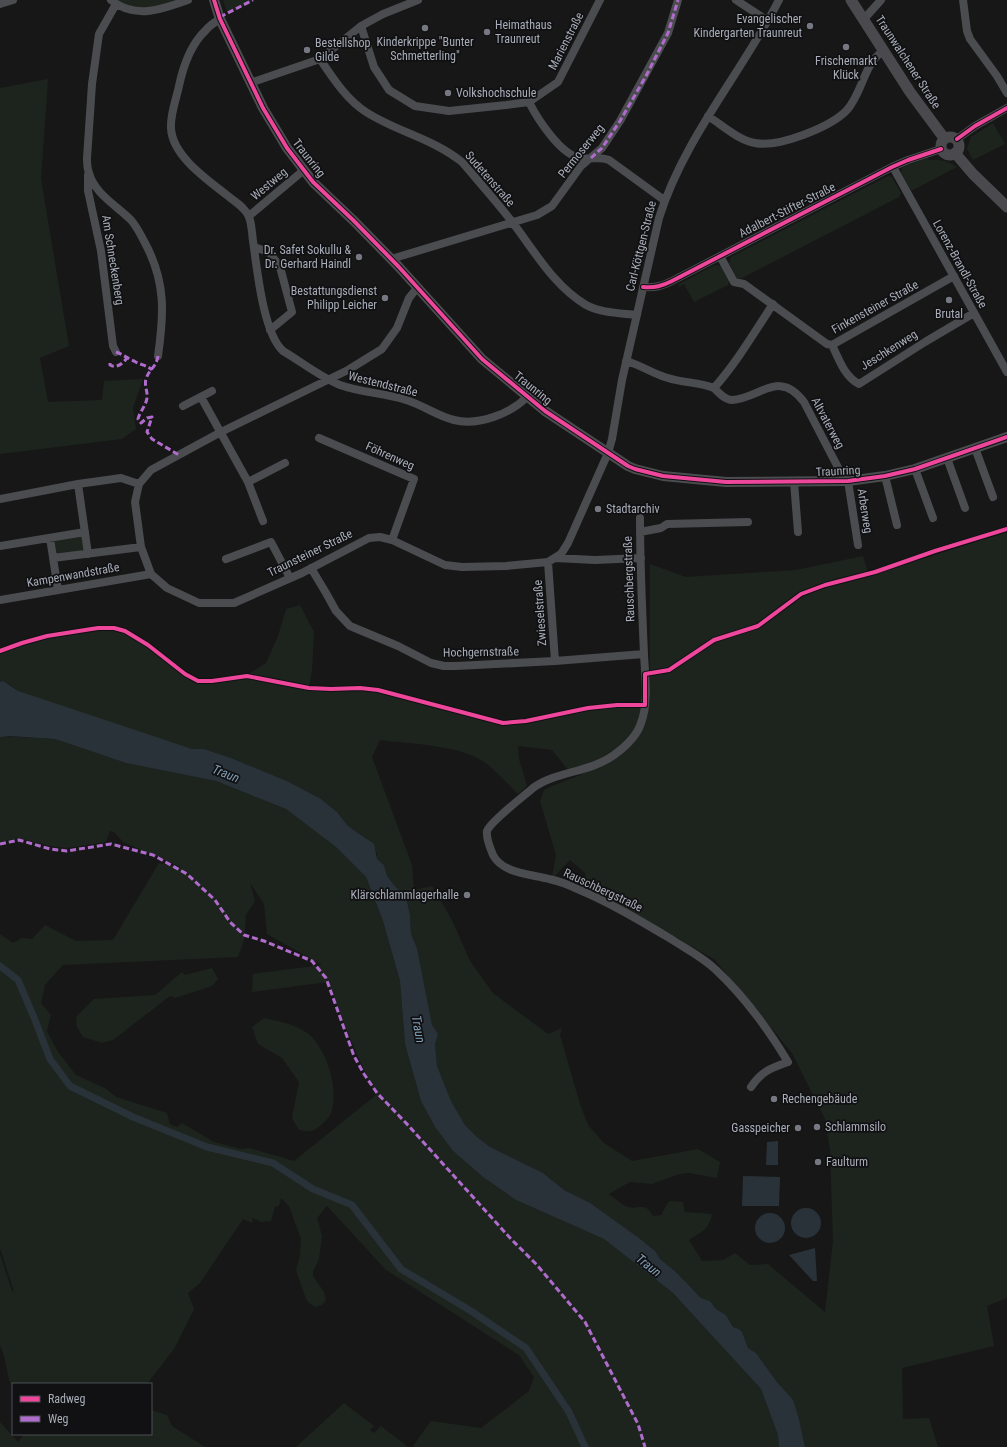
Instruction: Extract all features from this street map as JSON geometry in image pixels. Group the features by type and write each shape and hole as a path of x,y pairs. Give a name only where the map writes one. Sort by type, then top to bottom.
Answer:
{"main road":[{"name":"Traunwalchener Straße","path":"851,0 910,92 944,138"},
{"path":"952,136 957,139 959,148 955,153 947,154 941,149 941,143 944,138 952,136"},
{"path":"955,153 972,174 1007,207"}],"street":[{"path":"0,4 13,0"},
{"path":"114,2 123,8 146,12 160,10 188,0"},
{"name":"Traunring","path":"214,0 220,19 263,108 287,148 313,182 391,259 474,352 545,411 635,470 663,476 726,482 846,482 885,476 915,469 1007,437"},
{"path":"250,83 320,59 361,26 384,14 418,0"},
{"name":"Marienstraße","path":"361,26 374,67 389,90 415,106 449,112 529,102 558,82 600,0"},
{"name":"Permoserweg","path":"391,259 537,215 552,206 582,166 602,148 620,121 646,76 668,33 678,0"},
{"path":"736,0 768,21"},
{"name":"Carl-Köttgen-Straße","path":"608,453 626,361 664,200 691,145 780,0"},
{"path":"864,19 881,0"},
{"path":"963,0 967,31 970,39 998,76 1007,93"},
{"name":"Am Schneckenberg","path":"114,2 99,34 94,64 87,158 88,191 100,251 113,346 116,352"},
{"path":"220,19 207,28 201,35 189,56 180,81 171,122 171,130 176,145 191,165 240,206 249,216"},
{"path":"708,116 731,132 754,143 769,144 810,132 826,124 847,110 860,88 868,68 873,60 883,51"},
{"name":"Sudetenstraße","path":"320,59 340,88 363,110 389,124 434,143 462,162 513,222 548,271 573,296 586,305 596,309 637,315"},
{"path":"529,102 548,133 568,152 580,158 603,158 609,160 664,200"},
{"path":"957,139 975,126 1007,108"},
{"name":"Adalbert-Stifter-Straße","path":"643,287 653,288 661,286 893,167 908,160 941,149"},
{"name":"Lorenz-Brandl-Straße","path":"893,167 1007,372"},
{"name":"Westweg","path":"249,216 304,170"},
{"path":"88,172 92,182 103,196 136,227 150,253 159,276 163,300 163,323 158,356"},
{"name":"Westendstraße","path":"249,216 259,284 270,330 274,340 282,351 329,380 342,386 406,400 455,421 490,418 514,409 527,397"},
{"path":"254,247 269,252 280,267 292,312 270,330"},
{"name":"Finkensteiner Straße","path":"720,256 734,282 744,284 827,344 832,345 954,276"},
{"path":"0,499 78,484 121,478 139,484 152,470 221,432 329,380 382,349 397,328 409,298 417,288"},
{"path":"626,361 667,378 686,383 707,385 714,388 725,376 773,304"},
{"name":"Jeschkenweg","path":"832,345 847,375 859,384 974,313"},
{"name":"Altvaterweg","path":"714,388 722,396 731,400 774,387 788,388 797,394 804,402 846,482"},
{"path":"183,406 212,391"},
{"path":"201,397 248,482 263,521"},
{"name":"Föhrenweg","path":"319,438 414,479 392,540"},
{"path":"975,448 993,496"},
{"path":"551,560 561,554 568,543 608,453"},
{"path":"947,458 965,508"},
{"path":"248,482 285,463"},
{"path":"915,469 933,518"},
{"path":"885,476 897,525"},
{"path":"794,482 798,532"},
{"name":"Arberweg","path":"846,482 858,545"},
{"path":"78,484 88,554"},
{"name":"Traunsteiner Straße","path":"139,484 135,502 141,546 151,574 167,588 199,603 234,603 302,573 369,538 380,537 392,540 445,565 462,567 506,566 551,560 641,558"},
{"name":"Rauschbergstraße","path":"640,518 645,704 641,724 632,738 614,755 592,767 540,783 493,823 487,831 488,841 494,856 504,866 514,871 568,884 617,908 691,952 715,969 750,1007 772,1035 788,1062 765,1071 751,1086"},
{"path":"640,532 661,528 667,524 748,522"},
{"path":"0,546 85,532"},
{"path":"50,538 58,590"},
{"path":"226,559 271,542 290,578"},
{"path":"53,558 141,546"},
{"name":"Zwieselstraße","path":"551,560 556,661"},
{"name":"Hochgernstraße","path":"311,568 336,611 350,626 398,646 431,663 444,666 456,666 556,661 644,654"},
{"name":"Kampenwandstraße","path":"0,600 151,574"}],"shaded area":[{"path":"117,0 176,0 146,8 131,6"},
{"path":"255,0 228,14 223,1"},
{"path":"48,79 41,179 69,346 40,358 48,402 102,400 104,381 143,379 133,408 136,429 122,439 0,454 0,88"},
{"path":"993,123 1005,144 973,160 967,149 971,137"},
{"path":"928,158 929,160 940,160 947,162 957,167 913,190 910,189 901,172 902,168"},
{"path":"888,176 892,177 901,193 899,197 742,278 736,278 729,263 731,257"},
{"path":"715,265 721,266 729,281 728,285 694,302 684,284 679,287 679,284"},
{"path":"1007,532 1007,1298 987,1306 994,1346 902,1368 903,1419 929,1418 938,1447 805,1447 799,1419 792,1400 756,1353 748,1348 742,1332 733,1327 726,1315 716,1309 710,1301 701,1298 676,1272 660,1259 655,1251 639,1238 589,1203 564,1190 543,1173 490,1147 465,1125 451,1101 437,1066 435,1044 438,1034 432,1026 417,948 411,934 410,915 406,897 387,876 384,865 377,859 377,853 367,839 348,826 337,812 321,799 287,781 231,758 204,749 192,749 57,706 18,691 3,681 0,682 0,653 47,638 94,630 112,629 124,632 136,638 155,651 183,674 200,682 211,682 245,677 308,689 378,691 503,724 526,722 588,709 645,706 645,703 650,703 650,564 686,577 796,570 863,556 869,576","holes":["380,740 436,746 465,753 477,758 491,767 518,794 527,786 519,759 518,746 552,750 568,770 583,774 544,790 540,801 556,855 552,877 553,878 570,860 586,874 581,885 714,959 792,1053 825,1119 830,1150 833,1241 825,1312 768,1264 750,1265 735,1253 723,1260 702,1261 689,1240 707,1227 712,1214 685,1212 683,1202 669,1201 661,1215 653,1216 650,1211 644,1207 632,1208 626,1206 609,1194 630,1182 652,1184 680,1174 689,1173 717,1178 720,1162 698,1149 632,1161 604,1143 588,1125 580,1104 560,1035 562,1028 548,1034 493,993 470,961 452,920 432,886 414,890 412,865 372,757"]},
{"path":"84,536 88,554 55,554 53,540"},
{"path":"300,605 314,632 312,670 309,687 247,675 266,663 278,636 286,609"},
{"path":"2,736 55,739 126,763 216,781 286,809 336,847 366,877 383,921 400,981 405,1044 421,1101 435,1127 453,1151 483,1177 516,1200 604,1239 673,1293 761,1389 778,1435 779,1447 414,1447 413,1446 431,1421 481,1428 529,1391 534,1377 519,1355 386,1270 327,1206 317,1218 322,1236 319,1259 313,1271 313,1276 324,1292 326,1300 322,1305 315,1307 309,1303 306,1299 296,1270 300,1255 301,1239 289,1206 281,1198 279,1206 275,1207 271,1221 261,1222 253,1218 252,1223 243,1219 200,1283 188,1293 194,1309 174,1349 148,1383 12,1383 12,1384 10,1383 0,1345 0,1254 12,1291 14,1292 0,1248 0,934 13,943 22,938 32,939 45,925 76,941 113,940 159,863 183,868 123,842 114,832 110,831 106,842 67,848 50,846 19,838 0,842 0,737","holes":["250,883 264,904 267,934 322,965 253,974 252,992 328,982 356,1053 376,1095 294,1161 249,1148 241,1149 214,1142 182,1123 177,1127 170,1124 167,1113 116,1097 105,1088 76,1075 58,1052 47,1031 51,1015 41,1003 45,985 63,965 238,957 244,940 246,915 255,901"]},
{"path":"212,968 218,979 212,986 175,998 170,996 113,1040 102,1043 83,1037 77,1027 76,1017 94,999 155,995 182,972 185,975"},
{"path":"264,1018 302,1029 312,1037 323,1053 333,1083 334,1094 331,1113 317,1129 308,1131 299,1130 292,1118 299,1082 282,1058 258,1044 252,1027"},
{"path":"344,1403 374,1426 370,1430 374,1433 381,1426 408,1447 296,1447"},
{"path":"152,1410 167,1415 172,1426 205,1447 0,1447 0,1422 18,1442 23,1435 152,1435"}],"water":[{"name":"Traun","path":"3,681 18,691 192,749 204,749 231,758 287,781 321,799 337,812 348,826 374,844 377,859 384,865 387,876 406,897 410,915 411,934 417,948 432,1025 438,1034 435,1044 437,1066 451,1101 465,1125 490,1147 543,1173 564,1190 590,1203 639,1238 655,1251 660,1259 676,1272 701,1298 710,1301 716,1309 726,1315 733,1327 742,1332 748,1348 756,1353 777,1382 793,1400 805,1447 779,1447 778,1435 761,1389 673,1293 604,1239 516,1200 483,1177 453,1151 435,1127 421,1101 405,1044 400,981 383,921 366,877 336,847 286,809 216,781 126,763 55,739 9,736 0,737 0,682"},
{"path":"778,1141 778,1165 766,1165 767,1142"},
{"path":"743,1176 780,1177 779,1206 742,1206"},
{"path":"806,1208 817,1212 821,1223 817,1234 806,1238 795,1234 791,1223 795,1212"},
{"path":"770,1213 781,1217 785,1228 781,1239 770,1243 759,1239 755,1228 759,1217"},
{"path":"815,1248 817,1281 813,1281 789,1255"}],"waterway":[{"path":"0,966 18,980 50,1059 70,1086 133,1117 207,1147 273,1163 313,1189 352,1205 401,1269 471,1311 526,1348 569,1412 585,1447"}],"marked path":[{"path":"220,17 253,0"},
{"path":"591,158 602,148 620,121 646,76 668,33 678,0"},
{"path":"116,352 152,370"},
{"path":"158,356 156,363 146,379 145,384 147,398 138,419 141,423 147,418 152,417 147,432 152,439 179,455"},
{"path":"110,363 110,365 117,366 127,358"},
{"path":"0,844 19,840 50,849 67,851 111,844 153,855 187,874 215,900 230,922 244,935 264,941 312,961 326,978 354,1056 377,1093 511,1239 537,1265 585,1322 638,1424 645,1447"}],"cycle path":[{"path":"214,0 220,19 263,108 287,148 313,182 398,266 482,359 545,411 628,466 663,476 726,482 848,481 885,476 915,469 1007,437"},
{"path":"957,139 975,126 1007,108"},
{"path":"643,287 655,287 668,283 892,167 941,149"},
{"path":"0,651 47,636 98,628 114,628 125,631 148,645 185,674 198,681 212,681 247,676 309,688 360,688 378,690 503,723 526,721 588,708 617,705 645,705 645,674 669,670 714,640 758,626 801,594 825,585 875,572 935,551 1007,529"}],"place":[{"name":"Evangelischer Kindergarten Traunreut","path":"810,26"},
{"name":"Kinderkrippe \"Bunter Schmetterling\"","path":"425,28"},
{"name":"Heimathaus Traunreut","path":"487,32"},
{"name":"Frischemarkt Klück","path":"846,47"},
{"name":"Bestellshop Gilde","path":"307,50"},
{"name":"Volkshochschule","path":"448,93"},
{"name":"Dr. Safet Sokullu & Dr. Gerhard Haindl","path":"359,257"},
{"name":"Bestattungsdienst Philipp Leicher","path":"385,298"},
{"name":"Brutal","path":"949,300"},
{"name":"Stadtarchiv","path":"598,509"},
{"name":"Klärschlammlagerhalle","path":"467,895"},
{"name":"Rechengebäude","path":"774,1099"},
{"name":"Schlammsilo","path":"817,1127"},
{"name":"Gasspeicher","path":"798,1128"},
{"name":"Faulturm","path":"818,1162"}]}
